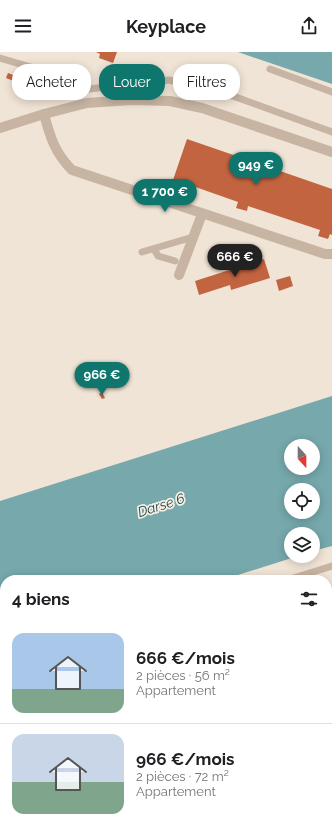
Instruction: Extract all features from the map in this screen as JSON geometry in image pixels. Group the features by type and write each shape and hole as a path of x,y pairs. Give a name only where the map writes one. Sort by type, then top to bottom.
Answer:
{"street":[{"path":"0,128 44,114 87,104 131,100 170,101 202,108 332,152"},
{"path":"44,114 54,145 62,160 72,170 325,254 332,254"},
{"path":"179,275 202,214"}],"lane":[{"path":"0,58 68,78 89,89 169,80 232,96 332,132"},
{"path":"270,69 332,92"},
{"path":"142,252 193,237"},
{"path":"154,249 158,256 175,261"},
{"path":"303,575 332,566"}],"water":[{"path":"238,52 332,52 332,84"},
{"name":"Darse 6","path":"332,396 332,546 320,549 320,527 284,527 284,560 238,575 0,575 0,501"}],"building":[{"path":"96,52 117,52 113,63 99,58 100,54"},
{"path":"8,73 12,75 12,80 6,78"},
{"path":"187,139 332,189 332,235 330,234 328,239 318,236 320,230 248,206 247,211 236,208 238,202 187,184 185,191 175,188 177,181 173,180"},
{"path":"264,259 270,278 231,290 230,285 199,295 195,281"},
{"path":"290,276 293,286 279,291 276,280"},
{"path":"102,392 105,398 102,399 99,394"}]}
